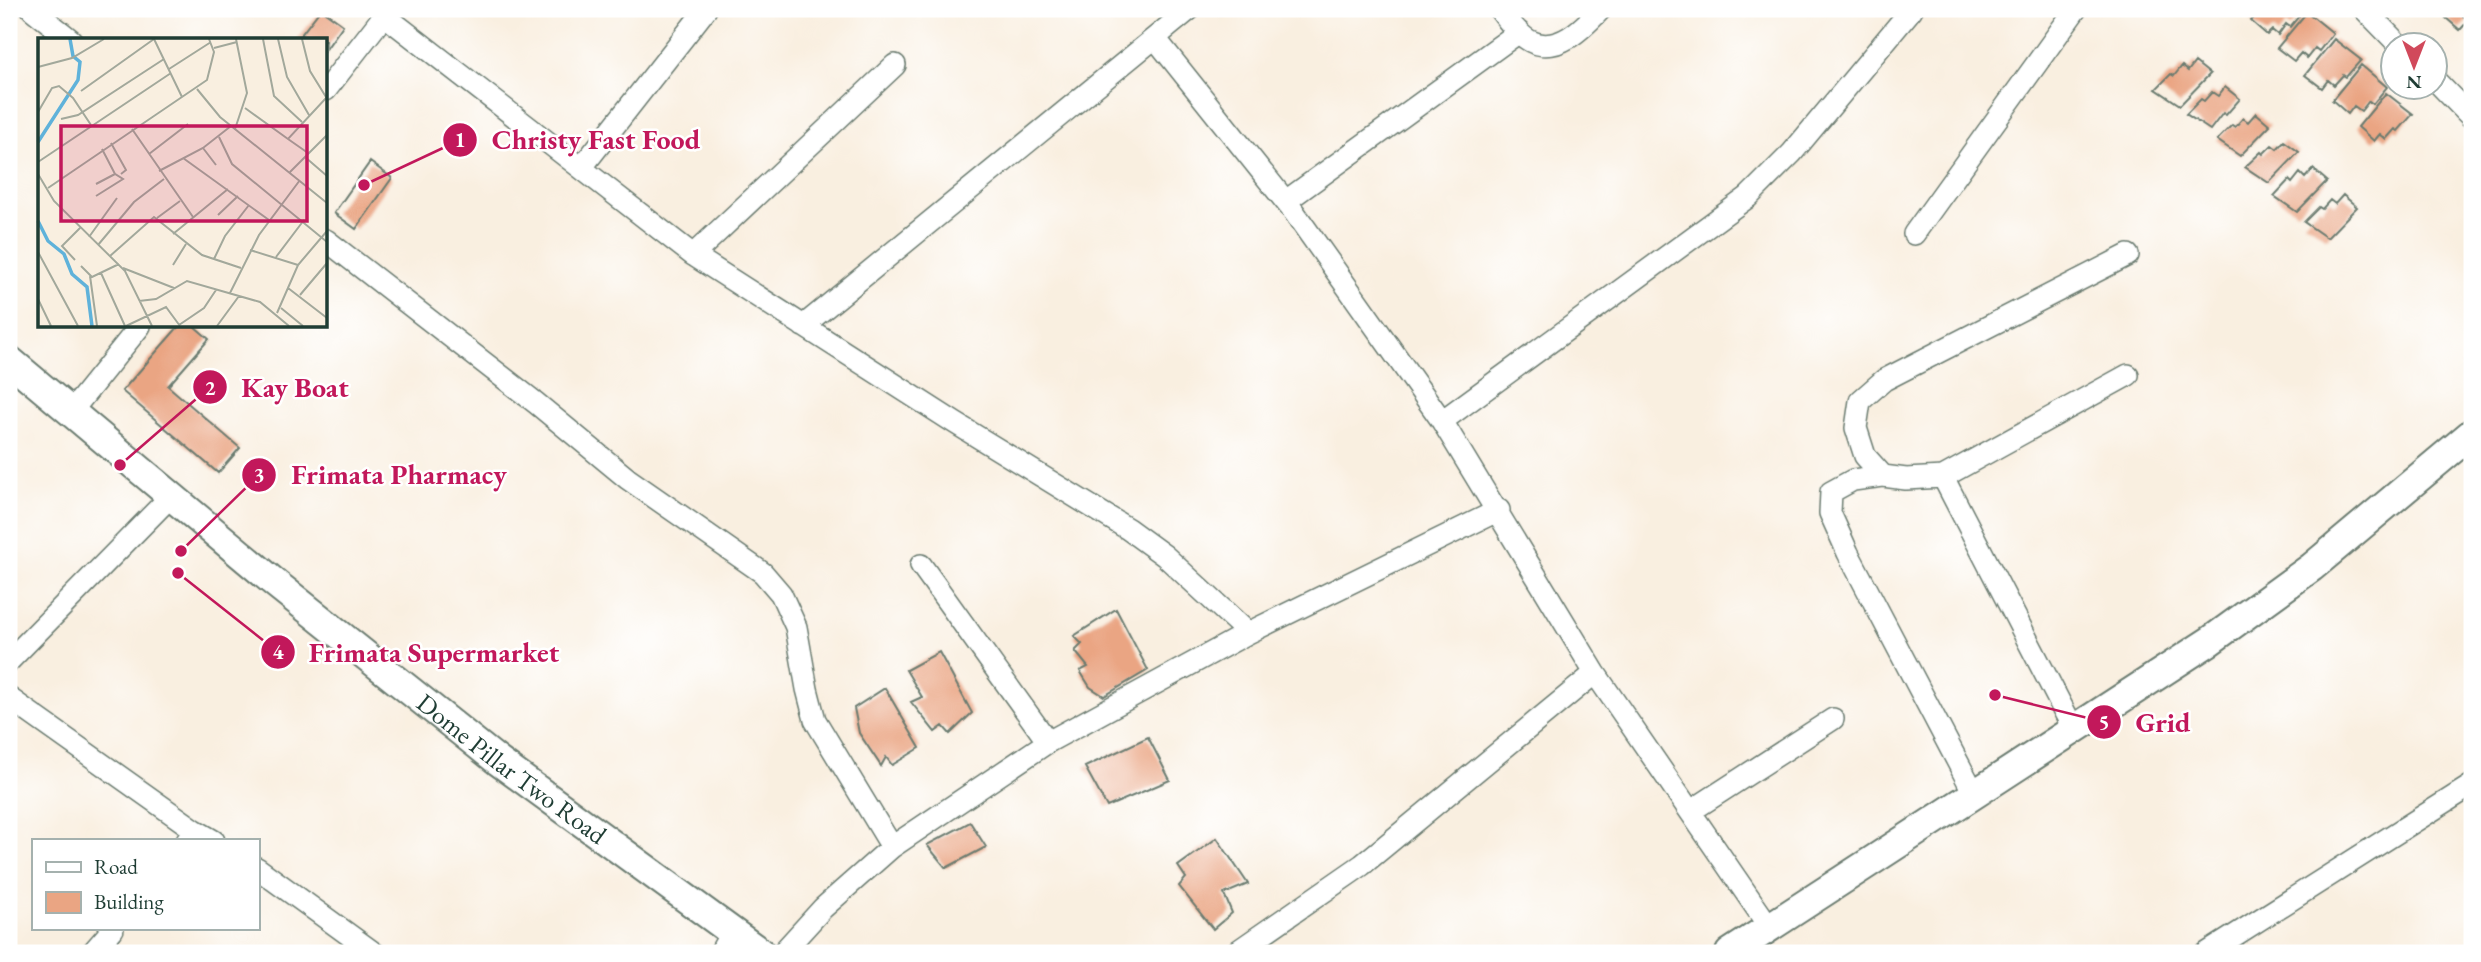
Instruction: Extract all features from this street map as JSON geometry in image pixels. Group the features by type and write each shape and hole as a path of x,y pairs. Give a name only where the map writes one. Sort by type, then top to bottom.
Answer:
{"street":[{"path":"582,167 706,9"},
{"path":"803,326 1190,9"},
{"path":"1499,9 1519,32 1532,42 1547,44 1561,42 1584,27 1601,9"},
{"path":"1442,421 1748,197 1792,153 1912,9"},
{"path":"1914,234 2076,9"},
{"path":"2364,9 2386,32"},
{"path":"36,10 69,38"},
{"path":"327,89 387,12 693,255 1128,529 1165,556 1248,633"},
{"path":"1286,201 1519,32"},
{"path":"1155,38 1286,201 1442,421 1499,510 1595,673 1770,928"},
{"path":"693,255 895,65"},
{"path":"2450,96 2472,118"},
{"path":"327,241 526,394 628,479 763,573 781,594 796,627 815,720 892,847"},
{"path":"1883,476 1865,456 1856,428 1860,401 1884,380 2128,255"},
{"path":"71,413 139,327"},
{"name":"Dome Pillar Two Road","path":"9,360 275,583 498,761 649,873 726,942 761,953"},
{"path":"1974,793 1848,553 1830,513 1831,492 1853,480 1883,476 1906,480 1943,477 2128,375"},
{"path":"1730,953 2210,641 2312,567 2472,433"},
{"path":"1943,477 2074,730"},
{"path":"12,651 172,496"},
{"path":"782,953 823,908 892,847 1048,742 1248,633 1499,510"},
{"path":"921,565 1048,742"},
{"path":"1235,953 1362,865 1595,673"},
{"path":"9,698 198,837"},
{"path":"1691,811 1833,719"},
{"path":"2207,953 2472,785"},
{"path":"259,869 374,953"},
{"path":"92,953 112,930"}],"building":[{"path":"321,9 343,25 327,48 327,38 299,38"},
{"path":"2261,9 2305,9 2290,27 2286,24 2278,35 2272,30 2267,35 2251,21"},
{"path":"2457,9 2468,21 2460,30 2446,18"},
{"path":"2307,12 2333,33 2319,51 2315,48 2307,58 2301,53 2294,61 2277,48"},
{"path":"2334,39 2361,60 2346,77 2343,75 2334,85 2328,80 2322,88 2305,75"},
{"path":"2195,62 2210,74 2180,105 2156,89 2171,74 2174,76 2182,66 2188,71"},
{"path":"2361,65 2380,81 2380,96 2373,104 2369,101 2361,111 2354,106 2348,114 2332,100"},
{"path":"2225,87 2240,99 2226,115 2223,113 2210,130 2186,114 2201,99 2204,101 2212,92 2218,96"},
{"path":"2380,100 2398,102 2413,114 2398,131 2395,129 2386,139 2380,134 2374,141 2358,127"},
{"path":"2256,113 2270,125 2240,156 2217,140 2232,125 2235,127 2243,118 2248,122"},
{"path":"2284,141 2299,152 2269,183 2245,167 2261,152 2263,154 2272,145 2277,149"},
{"path":"370,162 392,178 356,229 334,213"},
{"path":"2313,169 2327,181 2297,212 2274,196 2289,180 2292,183 2300,173 2305,178"},
{"path":"2343,195 2357,207 2327,238 2304,222 2319,207 2322,209 2330,200 2335,204"},
{"path":"178,327 195,327 209,339 168,386 240,448 218,473 122,391"},
{"path":"1116,609 1148,670 1104,696 1090,687 1080,671 1088,667 1075,651 1082,644 1074,636"},
{"path":"939,652 972,713 950,734 943,726 935,732 911,702 922,697 906,670"},
{"path":"885,688 920,748 892,765 886,757 881,766 859,733 854,708"},
{"path":"1148,737 1170,780 1107,807 1085,767"},
{"path":"970,822 986,847 946,868 927,845"},
{"path":"1217,838 1248,884 1224,894 1232,913 1213,929 1179,886 1186,878 1178,866"}],"place":[{"name":"Christy Fast Food","path":"364,185"},
{"name":"Kay Boat","path":"120,465"},
{"name":"Frimata Pharmacy","path":"181,551"},
{"name":"Frimata Supermarket","path":"178,573"},
{"name":"Grid","path":"1995,695"}]}
